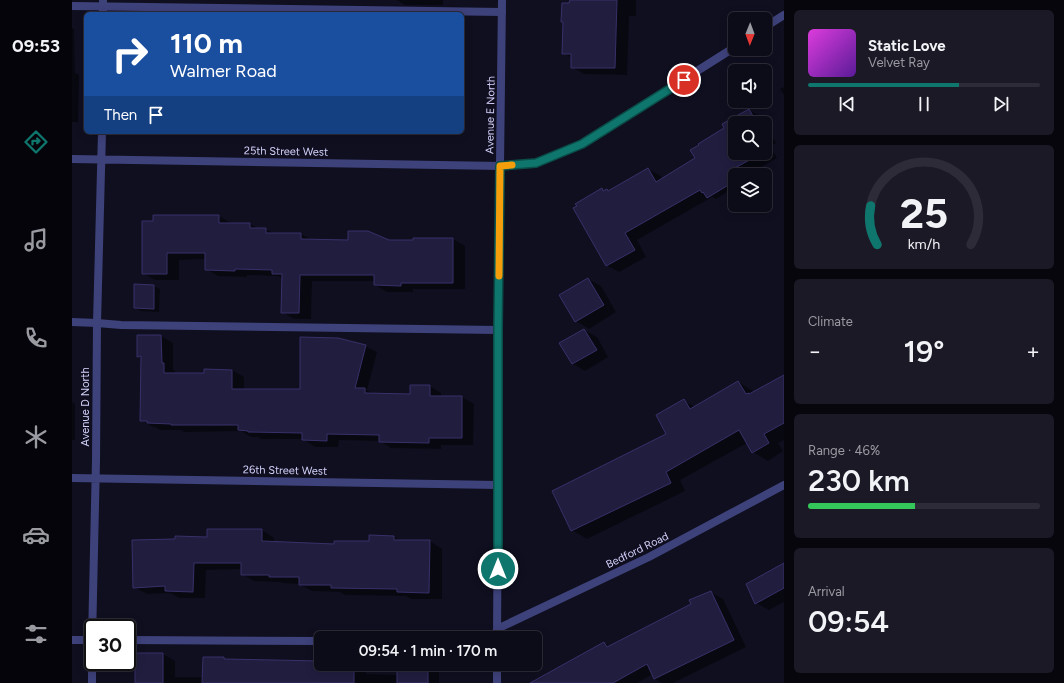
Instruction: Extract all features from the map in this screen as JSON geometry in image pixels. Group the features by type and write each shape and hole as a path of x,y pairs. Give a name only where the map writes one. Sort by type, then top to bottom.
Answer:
{"street":[{"name":"Avenue E North","path":"497,629 498,330 502,0"},
{"path":"72,6 103,7 300,4 502,12"},
{"path":"772,23 784,15"},
{"name":"25th Street West","path":"72,159 500,166 536,163 582,144 728,51"},
{"name":"Avenue D North","path":"92,619 97,323 102,134"},
{"path":"72,322 121,326 498,330"},
{"name":"26th Street West","path":"72,478 498,485"},
{"name":"Bedford Road","path":"497,629 649,557 784,485"},
{"path":"72,640 84,640"},
{"path":"136,640 314,642"},
{"name":"Avenue D North","path":"92,671 92,683"},
{"path":"497,671 497,683"}],"building":[{"path":"570,0 617,0 615,68 571,68 571,54 562,54 563,22 561,22 562,3 569,3"},
{"path":"749,109 753,116 736,116"},
{"path":"728,121 728,160 749,160 735,168 728,168 728,185 707,198 700,190 625,233 635,250 606,266 573,208 577,206 575,204 602,188 603,191 607,189 608,191 648,168 656,182 695,158 690,150 724,128 722,124"},
{"path":"153,215 219,215 219,223 250,223 250,228 266,228 266,233 301,233 301,239 348,240 348,231 368,231 389,240 413,240 413,238 453,238 453,283 401,283 401,286 374,285 374,275 300,275 299,313 281,313 282,274 272,274 272,270 205,270 205,253 167,253 167,274 142,274 142,221 153,221"},
{"path":"588,278 604,305 575,322 559,295"},
{"path":"134,284 154,285 154,309 134,308"},
{"path":"584,329 597,350 572,364 559,343"},
{"path":"137,335 161,335 162,363 164,363 164,373 204,373 204,369 232,370 232,389 300,389 300,337 338,338 366,345 355,388 365,388 365,393 410,394 410,385 430,385 430,396 462,396 462,438 429,438 429,443 379,442 379,435 327,434 327,441 302,440 302,433 248,432 238,430 238,425 171,425 140,421 141,356 137,357"},
{"path":"784,375 784,423 764,434 769,443 752,453 739,430 666,472 671,483 571,531 552,491 666,434 656,415 684,399 690,409 738,381 746,394 749,394"},
{"path":"207,529 262,529 262,541 334,544 334,541 369,541 369,535 394,536 394,540 430,540 429,593 397,592 397,589 331,588 331,585 299,585 299,577 241,575 241,563 194,563 193,592 165,591 165,586 133,588 132,540 175,539 175,536 207,537"},
{"path":"784,563 784,588 755,604 746,584"},
{"path":"711,591 734,640 654,679 647,664 613,683 530,683 604,642 607,647 691,604 689,600"},
{"path":"136,653 163,653 163,683 135,683"},
{"path":"203,657 224,657 224,659 314,661 314,671 354,671 354,683 202,683"},
{"path":"397,671 428,671 428,683 397,683"}],"slow traffic":[{"path":"499,276 500,166 512,165"}],"route":[{"path":"498,569 500,166 536,163 582,144 684,80"}]}
